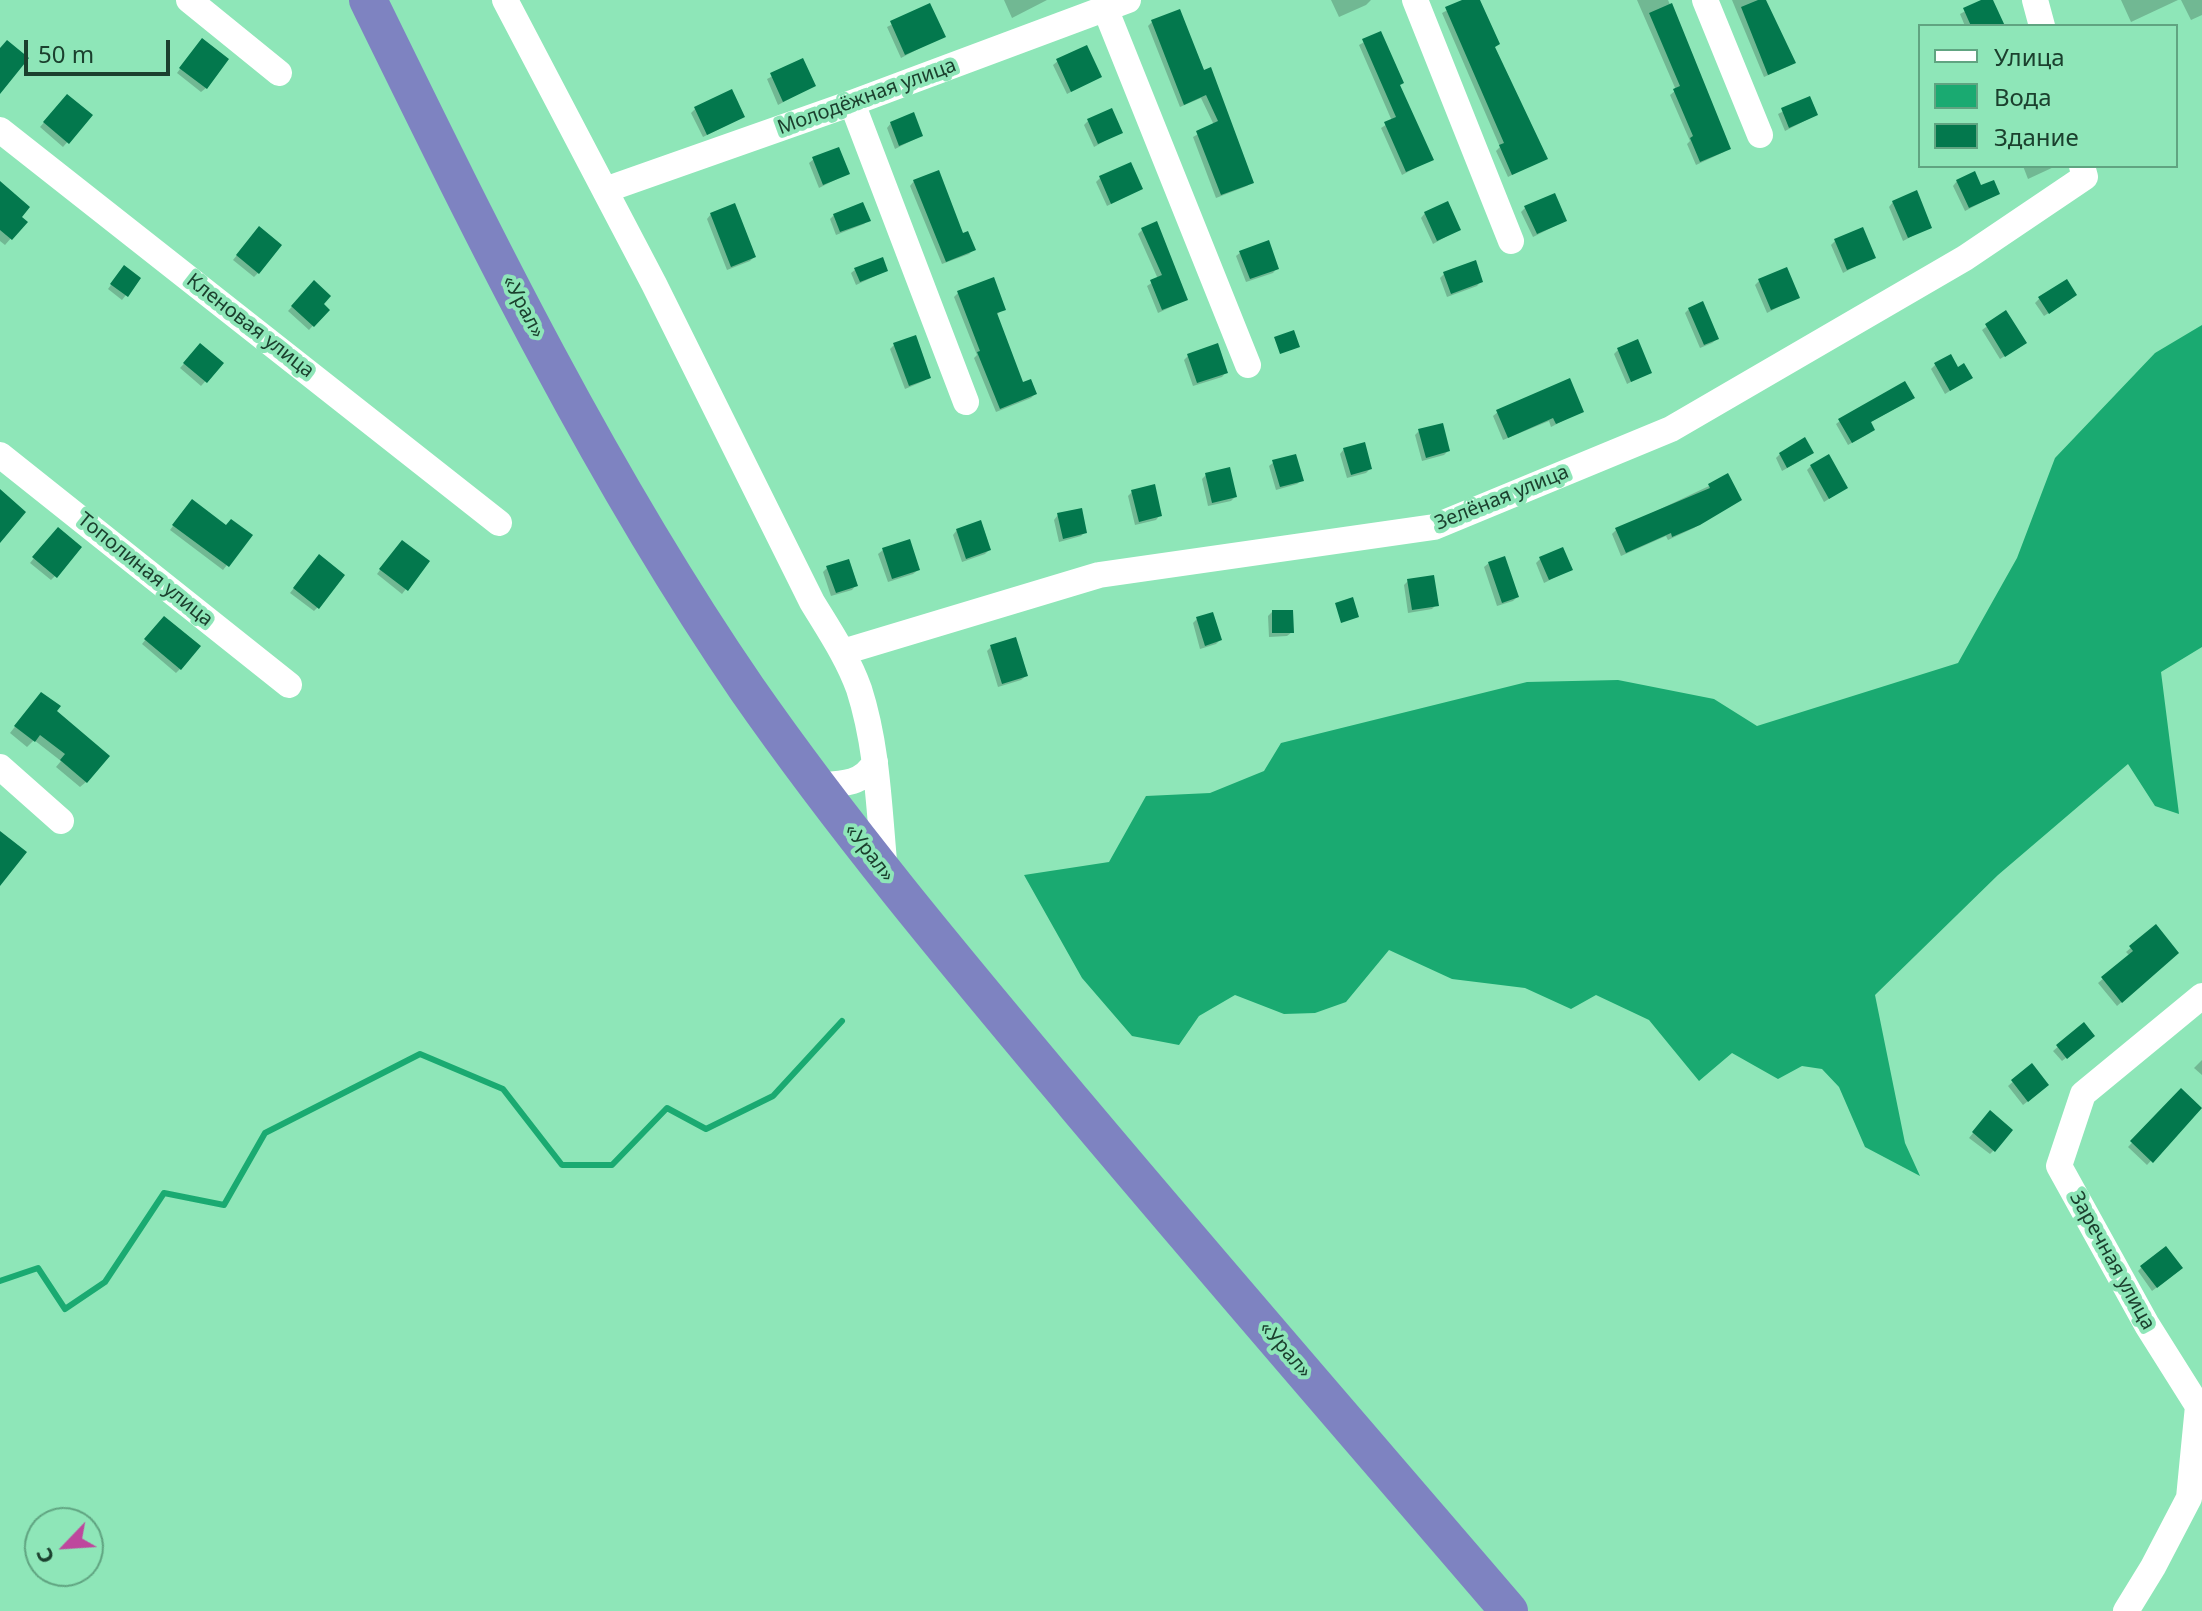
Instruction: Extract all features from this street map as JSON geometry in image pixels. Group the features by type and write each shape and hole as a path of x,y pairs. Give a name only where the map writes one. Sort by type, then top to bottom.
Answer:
{"highway":[{"name":"«Урал»","path":"368,0 527,316 623,491 746,687 885,875 1191,1242 1509,1611"}],"street":[{"path":"189,0 279,73"},
{"path":"505,0 605,190 812,602 843,652 858,687 875,762 885,875"},
{"path":"1415,0 1511,241"},
{"path":"1705,0 1760,135"},
{"path":"2035,0 2041,24"},
{"path":"1116,4 1248,365"},
{"name":"Молодёжная улица","path":"605,190 852,103 1116,4"},
{"path":"852,103 966,402"},
{"name":"Кленовая улица","path":"0,130 499,523"},
{"name":"Зелёная улица","path":"843,652 1099,575 1434,527 1671,429 1965,258 2085,177 2083,168"},
{"name":"Тополиная улица","path":"0,455 289,685"},
{"path":"817,785 844,784 860,779 875,762"},
{"path":"0,767 61,821"},
{"name":"Заречная улица","path":"2126,1611 2189,1498 2198,1443 2198,1406 2147,1325 2059,1166 2083,1094 2202,996"}],"water":[{"path":"2202,325 2202,647 2161,672 2179,814 2155,806 2128,764 1998,875 1875,995 1905,1143 1920,1176 1865,1147 1839,1087 1822,1069 1802,1066 1778,1079 1732,1053 1699,1081 1649,1020 1596,995 1571,1009 1525,988 1452,979 1389,950 1346,1002 1315,1013 1284,1014 1235,995 1199,1016 1179,1045 1132,1036 1082,978 1024,875 1109,862 1146,796 1210,793 1264,771 1281,743 1527,682 1618,680 1714,699 1757,726 1958,663 2017,558 2055,458 2155,353"}],"building":[{"path":"1462,0 1480,0 1500,44 1495,47 1548,159 1512,175 1499,145 1504,143 1445,7"},
{"path":"1766,0 1796,63 1768,75 1741,7"},
{"path":"1981,0 1993,0 2004,24 1970,24 1963,8"},
{"path":"930,3 946,37 905,55 890,21"},
{"path":"1672,3 1731,149 1700,162 1690,138 1693,136 1673,89 1680,86 1649,13"},
{"path":"1180,9 1204,70 1211,67 1254,183 1221,195 1196,131 1218,121 1206,95 1184,105 1151,20"},
{"path":"1381,31 1404,83 1400,85 1434,160 1406,172 1384,122 1396,117 1362,39"},
{"path":"202,38 229,59 207,89 179,68"},
{"path":"7,40 29,58 0,94 0,48"},
{"path":"1087,45 1102,77 1071,92 1056,59"},
{"path":"803,58 816,86 783,102 770,73"},
{"path":"732,89 745,117 707,135 694,107"},
{"path":"67,94 93,115 69,144 43,122"},
{"path":"1810,96 1818,115 1789,128 1781,108"},
{"path":"1112,108 1123,133 1098,144 1087,119"},
{"path":"914,112 923,136 899,146 890,122"},
{"path":"839,147 850,174 823,185 812,157"},
{"path":"1131,162 1143,189 1111,204 1099,176"},
{"path":"939,170 963,233 968,231 976,250 946,262 913,180"},
{"path":"1975,171 1981,185 1994,180 2000,194 1969,208 1956,180"},
{"path":"0,181 30,207 22,217 28,222 12,240 0,230"},
{"path":"1917,190 1932,228 1908,238 1892,201"},
{"path":"1555,193 1567,221 1537,234 1524,206"},
{"path":"1448,201 1461,230 1437,241 1424,212"},
{"path":"863,202 871,221 840,232 833,214"},
{"path":"735,203 756,257 731,267 710,213"},
{"path":"1157,221 1188,300 1162,310 1150,280 1162,275 1141,228"},
{"path":"259,226 282,245 259,274 236,255"},
{"path":"1863,227 1876,258 1847,270 1834,239"},
{"path":"1269,240 1279,269 1250,279 1239,251"},
{"path":"883,257 888,271 860,282 854,268"},
{"path":"1476,260 1483,282 1451,294 1443,272"},
{"path":"124,265 141,278 128,297 110,284"},
{"path":"1787,267 1800,298 1771,310 1758,279"},
{"path":"994,277 1006,310 997,313 1023,382 1031,379 1037,394 1000,409 957,291"},
{"path":"2067,279 2077,295 2049,314 2038,297"},
{"path":"314,280 331,296 324,304 330,310 314,327 291,306"},
{"path":"1703,301 1719,339 1704,345 1688,308"},
{"path":"2006,310 2027,343 2005,357 1985,324"},
{"path":"1294,330 1300,347 1280,354 1274,337"},
{"path":"916,335 931,378 909,386 893,343"},
{"path":"1638,339 1652,373 1631,382 1617,348"},
{"path":"200,343 224,363 207,383 183,363"},
{"path":"1218,343 1228,373 1197,383 1187,354"},
{"path":"1951,354 1958,367 1964,363 1973,378 1950,391 1934,363"},
{"path":"1570,378 1584,412 1556,424 1553,418 1508,438 1496,410"},
{"path":"1905,381 1915,398 1871,422 1875,430 1852,443 1838,419"},
{"path":"1443,423 1450,451 1426,458 1418,429"},
{"path":"1805,437 1814,453 1787,468 1779,453"},
{"path":"1365,442 1372,469 1351,475 1343,448"},
{"path":"1296,454 1304,481 1280,487 1272,460"},
{"path":"1829,454 1848,488 1829,499 1810,465"},
{"path":"1230,467 1237,497 1212,503 1205,473"},
{"path":"1728,473 1742,500 1700,525 1672,537 1671,533 1626,553 1615,528 1710,488 1708,484"},
{"path":"1155,484 1162,516 1139,522 1131,490"},
{"path":"0,489 26,512 0,543"},
{"path":"192,499 226,525 231,519 253,535 229,567 172,525"},
{"path":"1082,508 1087,533 1063,539 1057,513"},
{"path":"981,520 991,550 966,559 956,529"},
{"path":"58,527 82,547 57,578 32,557"},
{"path":"910,539 920,570 892,579 882,548"},
{"path":"402,540 430,561 408,591 379,569"},
{"path":"1563,547 1573,570 1549,580 1539,557"},
{"path":"319,554 345,575 319,609 293,588"},
{"path":"1505,556 1519,597 1502,603 1488,562"},
{"path":"849,559 858,586 836,593 826,566"},
{"path":"1434,575 1439,606 1412,610 1407,579"},
{"path":"1353,597 1359,617 1341,623 1335,603"},
{"path":"1272,610 1293,610 1294,633 1272,633"},
{"path":"1213,612 1222,640 1205,646 1196,617"},
{"path":"164,616 201,646 181,670 144,639"},
{"path":"1016,637 1028,676 1002,684 990,645"},
{"path":"41,692 61,706 57,711 110,756 87,783 60,760 65,754 40,735 35,742 14,726"},
{"path":"0,831 27,852 0,886"},
{"path":"2156,924 2179,953 2122,1003 2101,977 2133,951 2129,946"},
{"path":"2084,1022 2095,1036 2067,1059 2056,1045"},
{"path":"2032,1063 2049,1085 2028,1102 2011,1080"},
{"path":"2181,1088 2202,1108 2153,1163 2130,1141"},
{"path":"1990,1110 2013,1130 1995,1152 1972,1132"},
{"path":"2166,1246 2183,1268 2157,1288 2140,1266"}],"waterway":[{"path":"0,1281 38,1268 65,1309 105,1282 164,1193 224,1205 265,1133 420,1054 503,1089 562,1165 612,1165 667,1108 706,1129 773,1096 842,1021"}]}
